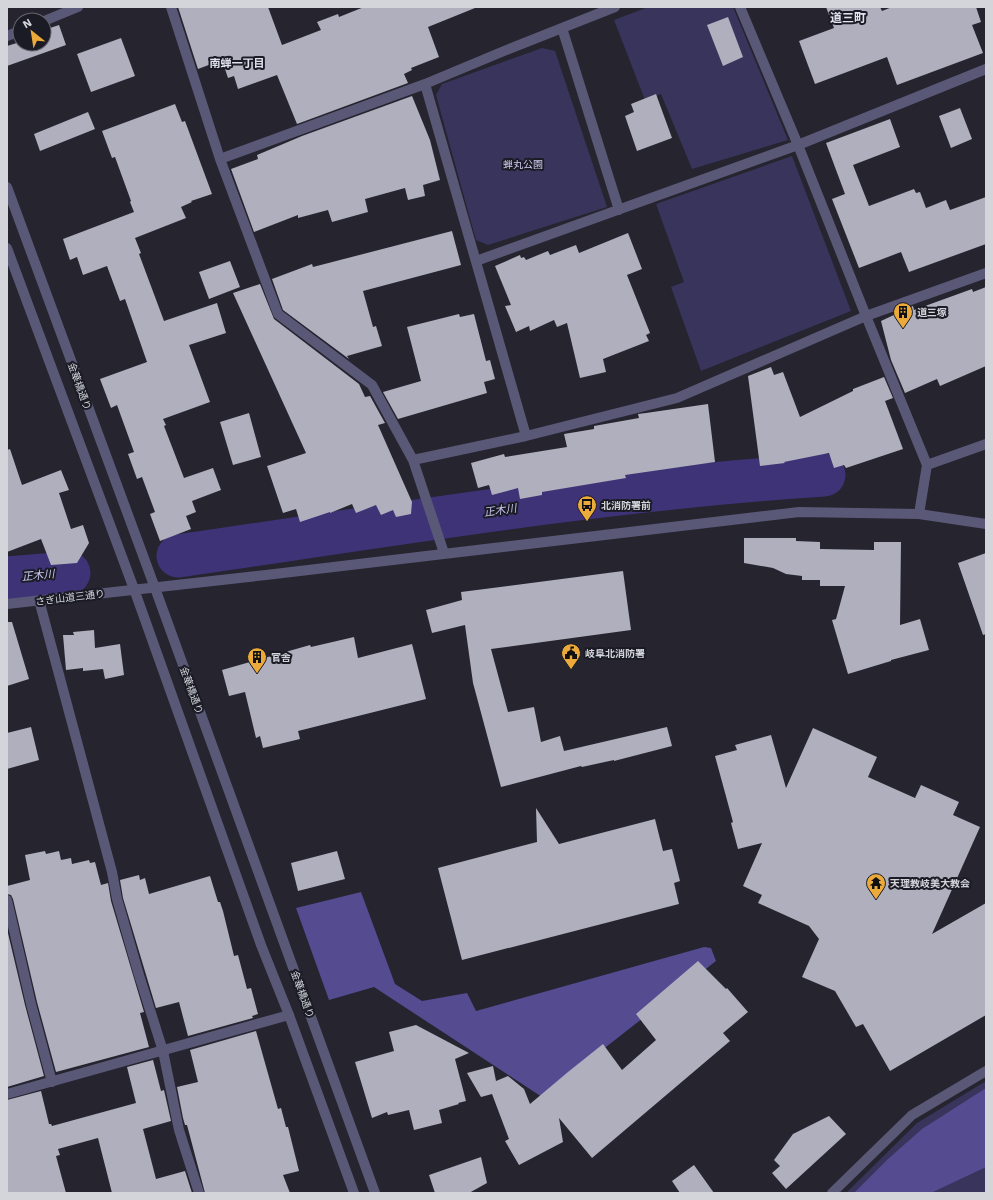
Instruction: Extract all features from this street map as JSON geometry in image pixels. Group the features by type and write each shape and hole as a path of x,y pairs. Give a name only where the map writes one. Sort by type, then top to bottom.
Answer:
{"street":[{"path":"52,18 78,7"},
{"path":"171,7 220,159 278,314 372,385 413,460 444,553"},
{"path":"220,159 425,84 615,7"},
{"path":"740,7 798,145 927,465 919,514"},
{"path":"562,28 620,210"},
{"path":"476,262 798,145 986,69"},
{"path":"425,84 526,436"},
{"name":"金華橋通り","path":"7,188 155,588 375,1193"},
{"name":"金華橋通り","path":"7,248 134,589 261,945 289,1015 354,1193"},
{"path":"413,460 526,436 677,398 866,316 986,273"},
{"path":"927,465 986,444"},
{"name":"さぎ山道三通り","path":"7,604 799,512 919,514 986,524"},
{"path":"39,600 112,872 117,899 163,1051 179,1130 199,1193"},
{"path":"7,900 31,1004 52,1082"},
{"path":"7,1094 289,1015"},
{"path":"832,1193 912,1115 986,1072"}],"green space":[{"path":"648,7 733,7 788,140 692,169 661,94 645,100 614,20"},
{"name":"蝉丸公園","path":"542,48 555,51 607,207 488,245 476,240 436,95 442,84"},
{"path":"792,156 851,311 701,371 671,287 684,282 656,204"},
{"path":"986,1081 986,1193 846,1193 917,1123"}],"shaded area":[{"path":"361,892 395,984 422,1001 467,993 476,1011 704,947 711,948 716,961 542,1097 374,987 329,1000 296,908"},
{"path":"986,1088 986,1167 931,1193 854,1193 888,1159 922,1129"}],"building":[{"path":"178,7 268,7 282,45 321,30 317,22 338,14 339,17 364,7 475,8 428,27 439,57 411,68 412,70 404,74 408,83 297,124 277,75 238,89 234,76 228,78 222,60 198,69"},
{"path":"826,7 880,7 882,11 892,7 976,7 981,22 972,25 983,53 897,85 887,57 815,84 799,41 834,28"},
{"path":"728,17 743,57 723,66 707,25"},
{"path":"59,25 66,45 52,50 52,27"},
{"path":"121,38 135,76 91,92 77,54"},
{"path":"12,44 12,52 46,52 7,66 7,46"},
{"path":"656,94 672,138 637,151 625,116 634,112 631,104"},
{"path":"412,96 430,140 440,180 423,185 425,196 408,200 405,188 365,199 368,212 332,222 328,210 298,218 298,215 254,232 231,169 258,159 257,155 302,136"},
{"path":"175,104 182,122 185,121 212,194 191,201 192,202 181,207 186,218 135,238 141,253 139,254 164,321 217,303 226,333 189,345 210,402 163,419 166,425 164,426 184,478 213,468 221,490 192,501 196,512 186,516 191,529 160,541 150,514 155,512 142,477 137,479 128,454 134,452 117,405 111,408 100,379 147,362 125,299 120,301 107,266 83,275 77,257 70,260 63,239 134,212 115,157 112,158 102,131"},
{"path":"960,108 972,139 951,148 939,116"},
{"path":"88,112 95,129 40,151 34,134"},
{"path":"890,119 900,147 853,165 869,206 914,189 916,193 920,192 926,208 946,200 950,210 986,197 986,244 909,272 901,252 859,268 832,199 845,194 826,143"},
{"path":"452,231 461,265 363,291 373,327 376,326 382,346 347,356 349,359 283,310 272,279 312,264 313,267"},
{"path":"628,233 642,269 627,275 650,333 646,335 649,341 603,359 606,372 580,378 567,323 557,327 554,320 530,331 529,326 516,332 505,306 511,305 495,266 520,255 521,258 524,257 526,260 548,251 550,255 576,245 579,253"},
{"path":"230,261 240,287 209,299 199,272"},
{"path":"260,284 274,319 359,384 365,397 370,396 385,423 378,425 412,502 411,514 396,517 393,510 381,515 376,505 356,513 352,504 330,513 300,522 296,509 283,513 267,466 306,453 233,293"},
{"path":"986,287 986,366 940,386 937,379 905,393 891,360 881,321 913,306 914,310 972,289 973,292"},
{"path":"459,314 460,317 474,314 486,361 490,360 495,379 484,382 487,393 398,419 383,392 421,381 407,327"},
{"path":"771,367 774,375 783,372 800,417 853,391 853,389 884,377 893,398 885,401 903,449 846,468 844,465 834,468 829,453 784,462 785,463 760,466 748,376"},
{"path":"708,404 715,462 625,475 626,478 542,492 542,495 520,499 518,488 492,495 489,485 478,488 471,463 504,454 505,457 567,447 564,434 594,429 594,426 639,418 638,414"},
{"path":"249,413 261,457 233,465 220,422"},
{"path":"10,449 22,485 61,470 69,490 59,493 71,529 83,525 89,543 77,563 51,565 41,539 7,552 7,450"},
{"path":"744,538 796,538 796,541 820,542 820,549 874,550 874,542 901,542 900,625 920,619 929,650 891,660 848,674 832,620 836,619 845,586 820,586 820,580 802,580 802,576 786,574 773,568 744,563"},
{"path":"986,553 986,634 983,635 958,563"},
{"path":"623,571 631,630 491,649 508,712 534,707 541,742 560,736 564,751 667,727 672,746 614,761 581,766 501,787 473,683 465,625 432,633 426,610 462,600 461,592"},
{"path":"7,622 12,622 29,679 7,686"},
{"path":"94,630 95,648 120,644 124,675 105,679 103,669 83,671 83,668 66,670 63,635 74,635 73,632"},
{"path":"354,637 358,658 412,644 426,699 298,731 300,739 263,748 260,736 256,738 245,692 229,696 222,670 310,645 311,647"},
{"path":"31,727 39,760 7,769 7,733"},
{"name":"天理教岐美大教会","path":"813,728 877,757 868,777 915,798 921,785 959,802 953,815 980,827 932,934 986,903 986,1015 890,1071 863,1024 856,1027 835,991 802,977 819,939 809,926 758,903 762,895 743,886 762,843 738,849 731,823 733,822 715,756 737,750 735,745 771,735 786,788"},
{"path":"536,808 559,844 655,819 663,851 672,849 680,881 674,883 679,904 462,960 438,868 537,842"},
{"path":"45,851 46,854 59,851 61,860 71,858 72,864 89,860 90,863 95,862 101,885 108,883 111,901 144,1012 140,1013 149,1047 56,1072 37,1002 13,899 11,895 7,894 7,886 30,880 25,855"},
{"path":"337,851 345,879 298,891 291,863"},
{"path":"139,875 140,880 145,878 149,894 210,876 218,902 220,902 223,911 234,956 238,955 247,989 251,988 258,1014 252,1016 253,1018 188,1036 179,1002 156,1008 123,898 120,880"},
{"path":"7,929 44,1076 7,1087"},
{"path":"698,961 726,989 727,988 748,1012 723,1033 730,1041 592,1158 559,1118 563,1142 519,1165 505,1141 509,1139 492,1094 481,1097 467,1073 493,1066 496,1081 508,1076 524,1089 530,1104 603,1044 622,1070 656,1040 636,1014"},
{"path":"416,1025 469,1053 455,1059 466,1101 439,1110 442,1123 414,1130 409,1110 388,1115 387,1112 372,1118 355,1062 394,1051 389,1032"},
{"path":"256,1031 278,1109 281,1108 286,1127 288,1127 299,1171 283,1175 290,1193 205,1193 187,1125 185,1125 183,1118 177,1087 198,1082 190,1050"},
{"path":"153,1060 161,1091 164,1090 171,1121 143,1129 156,1179 185,1171 192,1193 112,1193 98,1138 58,1149 60,1155 56,1156 66,1193 7,1193 7,1100 41,1091 49,1124 52,1126 136,1103 127,1067"},
{"path":"829,1116 846,1134 786,1189 772,1173 780,1166 774,1160 793,1134"},
{"path":"481,1157 487,1183 469,1193 435,1193 429,1175"},
{"path":"694,1165 714,1193 680,1193 672,1181"}],"waterway":[{"name":"正木川","path":"178,556 500,509 662,489 824,475"},
{"name":"正木川","path":"7,578 69,573"}],"place":[{"name":"道三塚","path":"903,329"},
{"name":"北消防署前","path":"587,522"},
{"name":"岐阜北消防署","path":"571,670"},
{"name":"官舎","path":"257,674"},
{"name":"天理教岐美大教会","path":"876,900"}],"district":[{"name":"道三町","path":"848,18"},
{"name":"南蝉一丁目","path":"237,63"}]}
